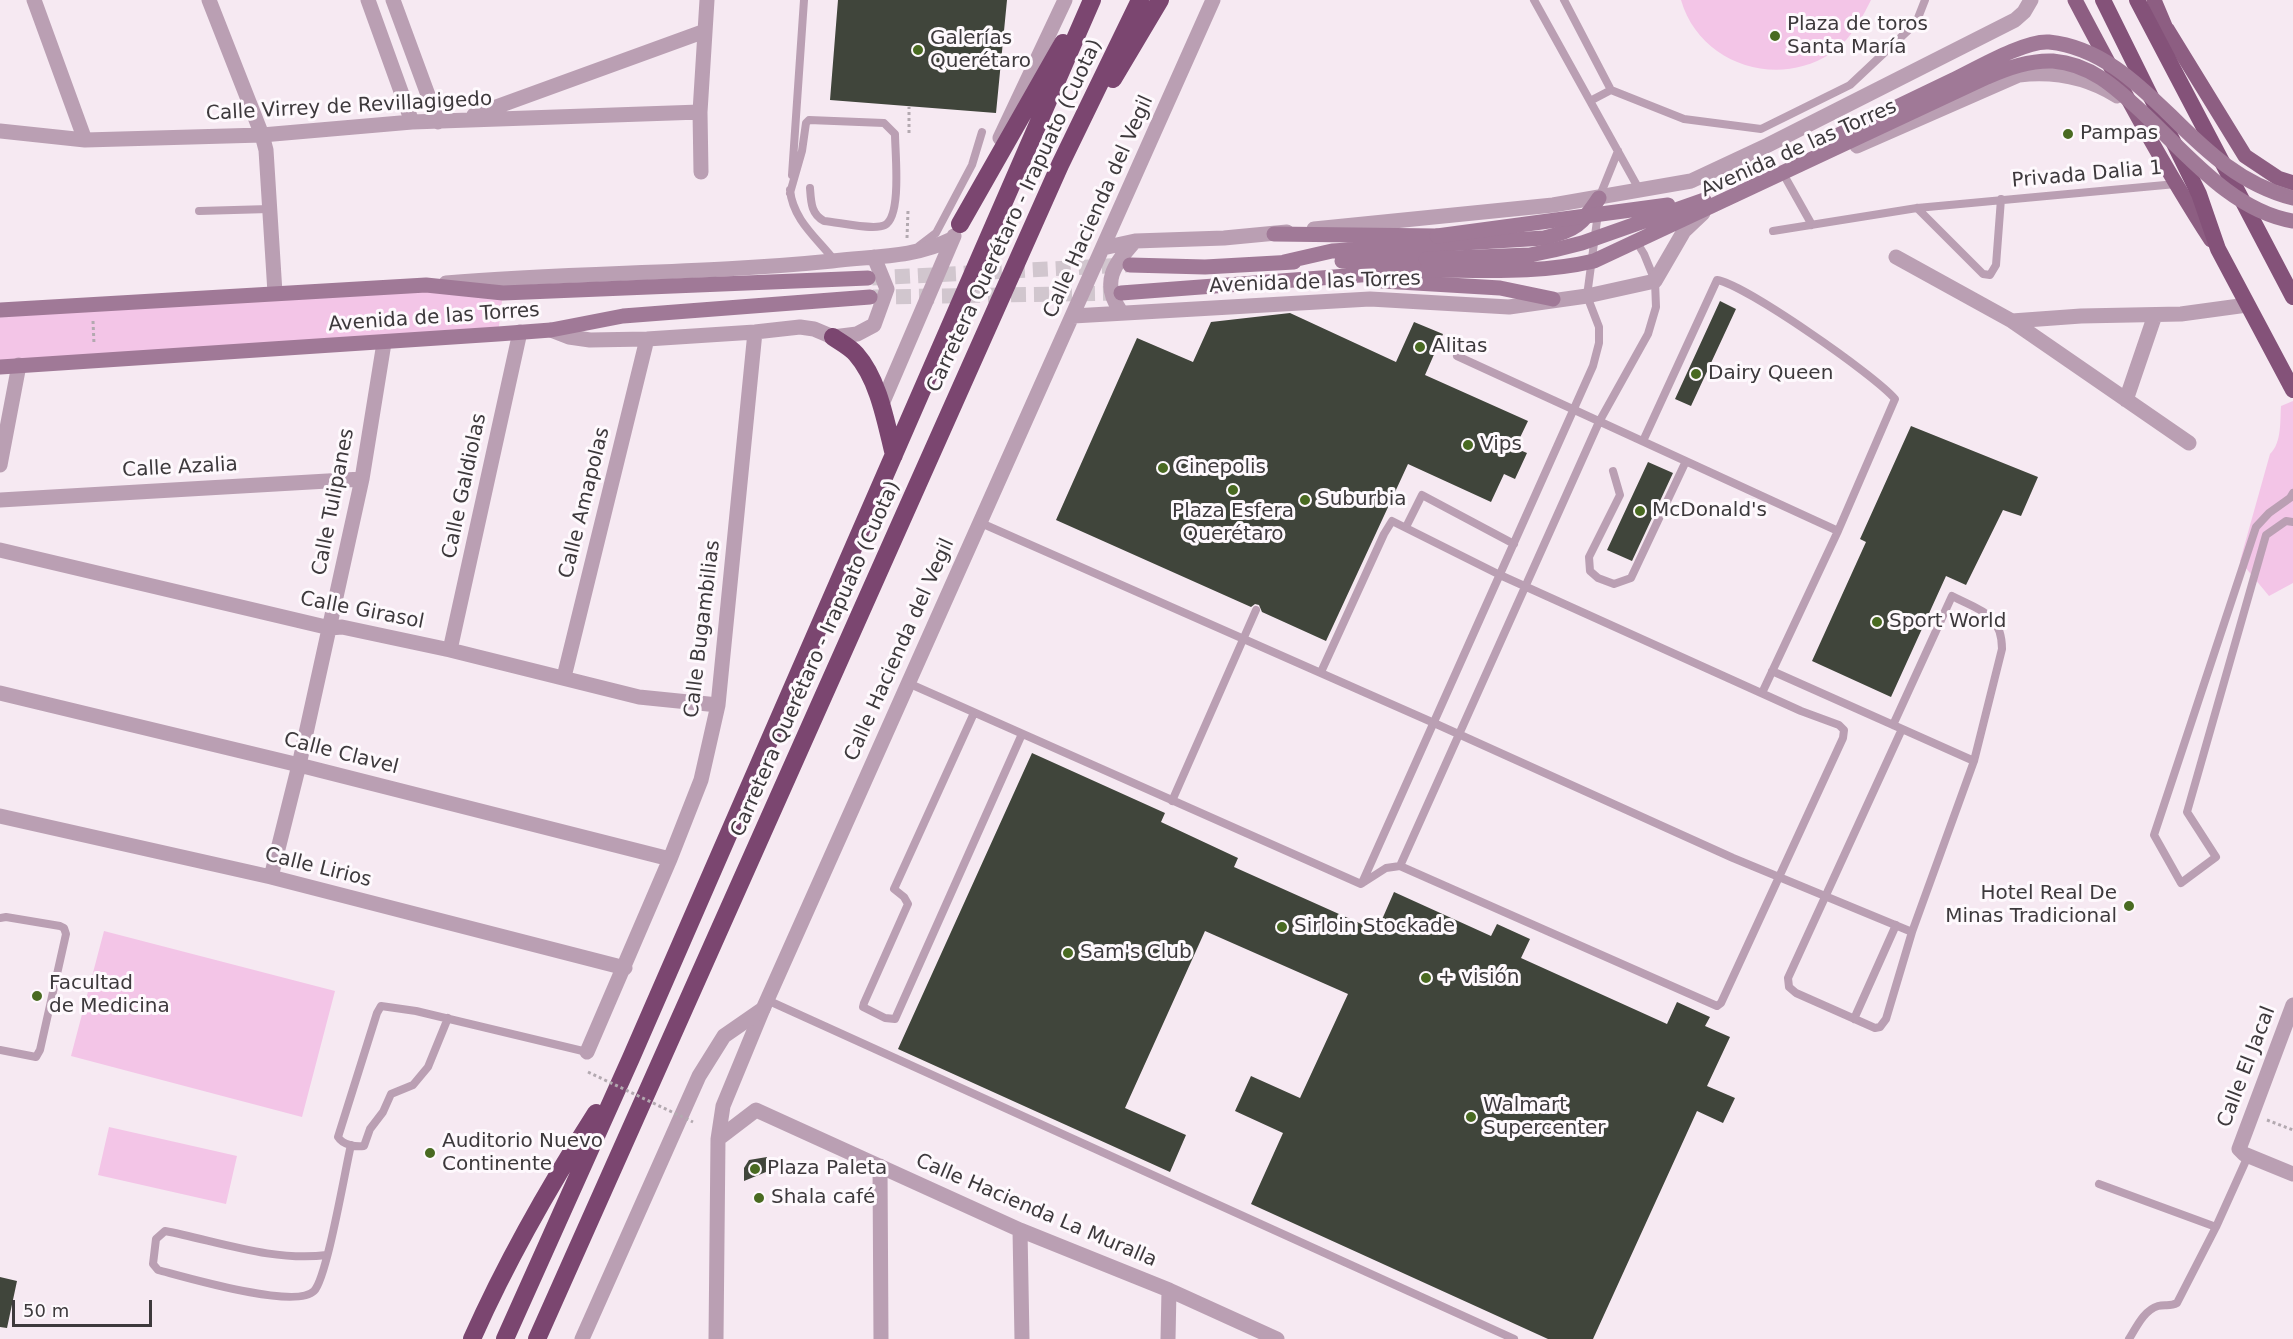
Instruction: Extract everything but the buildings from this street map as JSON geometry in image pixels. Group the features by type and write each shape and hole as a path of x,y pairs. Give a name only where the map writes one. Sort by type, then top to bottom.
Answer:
{"highway":[{"path":"956,232 1087,0"},
{"name":"Carretera Querétaro - Irapuato (Cuota)","path":"505,1339 631,1058 1092,0"},
{"name":"Carretera Querétaro - Irapuato (Cuota)","path":"537,1339 1060,165 1140,0"},
{"path":"1060,165 1160,0"},
{"path":"2103,0 2199,194 2218,249 2293,390"},
{"path":"2138,0 2293,297"},
{"path":"833,337 856,353 882,404 894,455"},
{"path":"472,1339 493,1292 555,1178 631,1058"}],"main road":[{"path":"2075,0 2176,184 2218,249"},
{"path":"2154,0 2167,29 2194,109"},
{"path":"2167,29 2245,156 2278,178 2293,183"},
{"path":"1426,264 1530,255 1582,243 1705,206 1996,59 2026,46 2047,42 2077,47 2102,58 2167,113 2206,151 2234,172 2264,189 2293,198"},
{"path":"1426,264 1526,271 1561,268 1594,261 1987,77 2032,62 2068,64 2088,70 2111,83 2214,180 2251,207 2293,221"},
{"path":"1284,262 1332,251 1544,238 1564,233 1581,224 1599,198"},
{"path":"1274,234 1437,236 1705,206"},
{"name":"Avenida de las Torres","path":"1130,265 1205,267 1284,262 1426,264"},
{"name":"Avenida de las Torres","path":"1121,293 1325,278 1426,264"},
{"name":"Avenida de las Torres","path":"0,310 426,285 503,293 868,278"},
{"path":"1325,278 1500,288 1553,299"},
{"name":"Avenida de las Torres","path":"0,367 551,330 623,316 870,297"}],"street":[{"path":"34,0 85,140"},
{"path":"209,0 266,150 275,293"},
{"path":"368,0 412,122"},
{"path":"393,0 438,122"},
{"path":"701,172 700,112 707,0"},
{"path":"882,404 956,232 1065,0"},
{"name":"Calle Hacienda del Vegil","path":"716,1339 718,1139 723,1106 765,1004 1213,0"},
{"name":"Avenida de las Torres","path":"1103,248 1135,241 1274,234 1553,205 1691,181 1768,145 2015,20 2024,12 2031,0"},
{"path":"460,120 705,31"},
{"name":"Avenida de las Torres","path":"1073,316 1370,299 1509,307 1587,296 1655,281 1684,231 1705,206 1785,177 2019,75 2037,73 2074,78 2101,87 2131,105"},
{"name":"Calle Virrey de Revillagigedo","path":"0,132 85,140 262,135 412,122 700,112"},
{"path":"1640,191 1677,208 1705,206"},
{"name":"Avenida de las Torres","path":"426,285 536,276 779,267 907,254 934,248 956,232"},
{"path":"1121,312 1109,289 1113,270 1119,258 1135,241"},
{"path":"551,330 568,337 590,340 647,339 806,327 833,337 857,334 874,325 887,289 874,257"},
{"path":"1896,257 2012,321 2189,443"},
{"path":"2012,321 2081,316 2181,314 2247,304"},
{"path":"2126,400 2156,315"},
{"name":"Calle Galdiolas","path":"450,650 520,332"},
{"name":"Calle Bugambilias","path":"587,1052 625,968 701,780 718,705 755,332"},
{"name":"Calle Amapolas","path":"564,677 647,339"},
{"name":"Calle Tulipanes","path":"271,877 299,765 362,479 384,343"},
{"path":"0,465 19,365"},
{"name":"Calle Azalia","path":"0,500 362,479"},
{"name":"Calle Girasol","path":"0,550 330,628 342,627 450,650 639,697 718,705"},
{"name":"Calle Clavel","path":"0,693 299,765 670,860"},
{"name":"Calle Lirios","path":"0,816 271,877 625,968"},
{"path":"582,1339 699,1076 724,1036 765,1004"},
{"name":"Calle El Jacal","path":"2244,1150 2252,1114 2293,1005"},
{"name":"Calle Hacienda La Muralla","path":"718,1139 756,1110 1020,1230 1168,1290 1278,1339"},
{"path":"2244,1150 2293,1174"},
{"path":"880,1166 881,1339"},
{"path":"1020,1230 1022,1339"},
{"path":"1168,1290 1168,1339"}],"lane":[{"path":"804,0 790,193 795,212 807,230 817,238 834,260"},
{"path":"1534,0 1640,191"},
{"path":"1564,0 1611,90 1684,119 1761,129 1850,86 1916,23 1925,0"},
{"path":"1590,101 1611,90"},
{"path":"790,193 802,151 806,123 809,120 884,123 895,134 895,206 892,219 884,225 876,227 835,222 817,217 812,207 810,188"},
{"path":"1761,129 1768,145"},
{"path":"907,254 936,233 972,165 982,132"},
{"path":"1361,885 1593,366 1599,343 1599,327 1587,296 1599,198 1618,151"},
{"path":"1785,177 1812,225"},
{"name":"Privada Dalia 1","path":"1773,231 1917,208 2176,184"},
{"path":"1400,866 1599,422 1648,334 1656,307 1655,281 1644,254 1626,226 1599,198"},
{"name":"Privada Dalia 1","path":"1917,208 1983,274 1990,275 1996,265 2001,199"},
{"path":"199,211 269,209"},
{"path":"1642,441 1717,280 1792,322 1858,368 1895,399 1838,531 1762,693"},
{"path":"1457,356 1838,531"},
{"path":"1614,471 1620,495 1589,557 1590,571 1598,578 1614,584 1631,578 1686,461"},
{"path":"2293,493 2290,498 2269,513 2256,528 2154,835 2181,883 2216,857 2187,812 2266,535 2286,521 2293,522"},
{"path":"1406,527 1422,495 1514,544"},
{"path":"1321,672 1392,521 1500,575 1801,711 1839,725 1844,730 1719,1005 1713,1005 1400,866 1386,868 1361,885"},
{"path":"981,523 1321,672 1733,858 1912,932"},
{"path":"1893,726 1952,596 1983,610 1998,625 2002,636 2002,649 1974,761 1912,932 1886,1019 1880,1027 1875,1028 1797,993 1789,987 1788,978 1902,729"},
{"path":"1172,801 1256,610"},
{"path":"2221,635 2236,640"},
{"path":"1772,671 1974,761"},
{"path":"908,683 1361,885"},
{"path":"974,713 894,889 904,897 908,904 863,1007 885,1018 895,1019 1022,734"},
{"path":"0,918 60,926 64,928 66,934 40,1050 36,1057 0,1050"},
{"path":"1854,1019 1896,925"},
{"path":"765,1004 1514,1339"},
{"path":"448,1018 428,1067 413,1085 391,1094 383,1112 370,1129 364,1146 343,1142 338,1137 381,1006 448,1018 587,1052"},
{"path":"327,1255 288,1256 165,1231 156,1239 153,1264 158,1270 205,1283 286,1299 307,1296 315,1290 327,1255 351,1145"},
{"path":"2129,1339 2143,1317 2151,1310 2159,1305 2172,1306 2177,1303 2216,1227 2244,1150"},
{"path":"2099,1184 2216,1227"}],"path":[{"path":"92,304 95,361"},
{"path":"588,1072 693,1122"},
{"path":"2252,1114 2293,1130"}],"shaded area":[{"name":"Plaza de toros Santa María","path":"1681,0 1871,0 1854,30 1830,54 1809,64 1786,69 1763,69 1742,64 1722,54 1704,40 1690,22"},
{"path":"426,285 503,293 498,334 0,367 0,310"},
{"path":"2293,401 2293,583 2269,596 2240,561 2270,454 2277,444 2281,406"},
{"path":"104,931 335,991 302,1117 71,1056"},
{"path":"109,1127 237,1156 226,1204 98,1175"}],"tunnel":[{"path":"872,278 1127,265"},
{"path":"873,297 1121,293"}],"place":[{"name":"Plaza de toros Santa María","path":"1775,36"},
{"name":"Galerías Querétaro","path":"918,50"},
{"name":"Pampas","path":"2068,134"},
{"name":"Alitas","path":"1420,347"},
{"name":"Dairy Queen","path":"1696,374"},
{"name":"Vips","path":"1468,445"},
{"name":"Cinepolis","path":"1163,468"},
{"name":"Plaza Esfera Querétaro","path":"1233,490"},
{"name":"Suburbia","path":"1305,500"},
{"name":"McDonald's","path":"1640,511"},
{"name":"Sport World","path":"1877,622"},
{"name":"Hotel Real De Minas Tradicional","path":"2129,906"},
{"name":"Sirloin Stockade","path":"1282,927"},
{"name":"Sam's Club","path":"1068,953"},
{"name":"+ visión","path":"1426,978"},
{"name":"Facultad de Medicina","path":"37,996"},
{"name":"Walmart Supercenter","path":"1471,1117"},
{"name":"Auditorio Nuevo Continente","path":"430,1153"},
{"name":"Plaza Paleta","path":"755,1169"},
{"name":"Shala café","path":"759,1198"}]}
